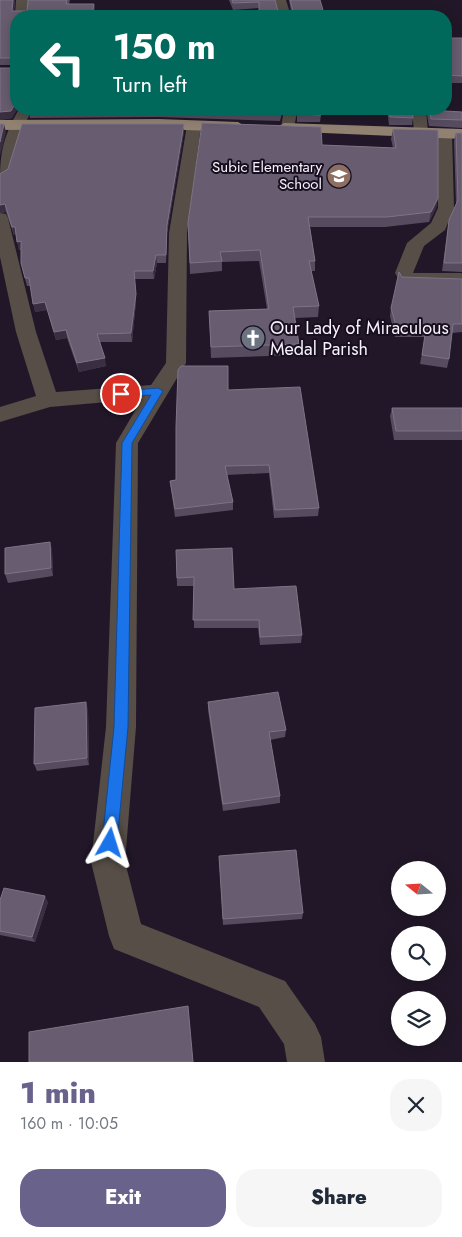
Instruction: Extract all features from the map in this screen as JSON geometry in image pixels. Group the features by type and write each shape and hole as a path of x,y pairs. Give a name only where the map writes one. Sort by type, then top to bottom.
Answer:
{"main road":[{"path":"0,125 194,125 249,127"},
{"path":"269,128 454,134"}],"street":[{"path":"0,176 5,148 23,115"},
{"path":"288,128 290,115"},
{"path":"420,115 421,132"},
{"path":"194,125 178,232 176,363 127,443 121,727 108,862 126,936 272,994 302,1037 306,1062"},
{"path":"454,134 444,156 446,208 439,226 416,243 404,273 408,279 416,280 462,279"},
{"path":"0,218 26,332 48,400"},
{"path":"0,415 48,400 158,391"}],"building":[{"path":"0,0 13,0 12,10 10,10 10,58 0,58"},
{"path":"28,0 67,0 66,4 94,4 93,10 27,10"},
{"path":"232,0 275,0 278,10 259,10 259,2 233,3"},
{"path":"290,0 320,0 323,10 293,10"},
{"path":"452,38 462,38 462,76 452,75"},
{"path":"0,68 10,68 10,111 0,112"},
{"path":"452,111 462,112 462,120 431,119 430,115 452,115"},
{"path":"390,115 413,115 413,118 390,117"},
{"path":"202,123 321,127 322,145 396,148 393,129 438,130 438,198 431,212 387,217 308,217 315,261 309,261 319,306 293,307 299,344 211,347 209,311 269,309 260,250 220,252 222,261 190,263 188,223"},
{"path":"0,124 4,124 0,142"},
{"path":"22,124 184,124 167,225 166,255 156,255 153,271 134,271 136,294 131,333 97,334 105,358 77,363 66,330 54,332 45,302 33,304 29,278 25,278 21,263 21,241 17,242 15,227 12,227 5,204 0,205 0,174 8,169"},
{"path":"456,133 462,133 462,263 444,263 449,220 458,200"},
{"path":"399,272 402,277 462,279 462,324 453,324 449,359 422,355 426,328 397,329 391,308"},
{"path":"181,366 228,366 228,390 300,387 319,508 275,510 269,465 225,466 233,502 175,509 170,481 176,480 178,370"},
{"path":"392,408 462,408 462,431 396,431"},
{"path":"50,542 51,568 5,574 5,548"},
{"path":"232,548 234,589 296,586 302,635 260,637 259,620 193,620 194,577 177,578 176,550"},
{"path":"278,692 286,730 269,732 280,796 223,804 208,702"},
{"path":"86,702 87,758 34,764 35,708"},
{"path":"296,850 303,913 223,919 219,856"},
{"path":"4,888 45,896 32,937 0,931 0,900"},
{"path":"188,1006 193,1062 29,1062 29,1032"}],"place":[{"name":"Subic Elementary School","path":"339,176"},
{"name":"Our Lady of Miraculous Medal Parish","path":"253,338"}],"route":[{"path":"110,843 121,727 127,443 158,391 121,394"}]}
